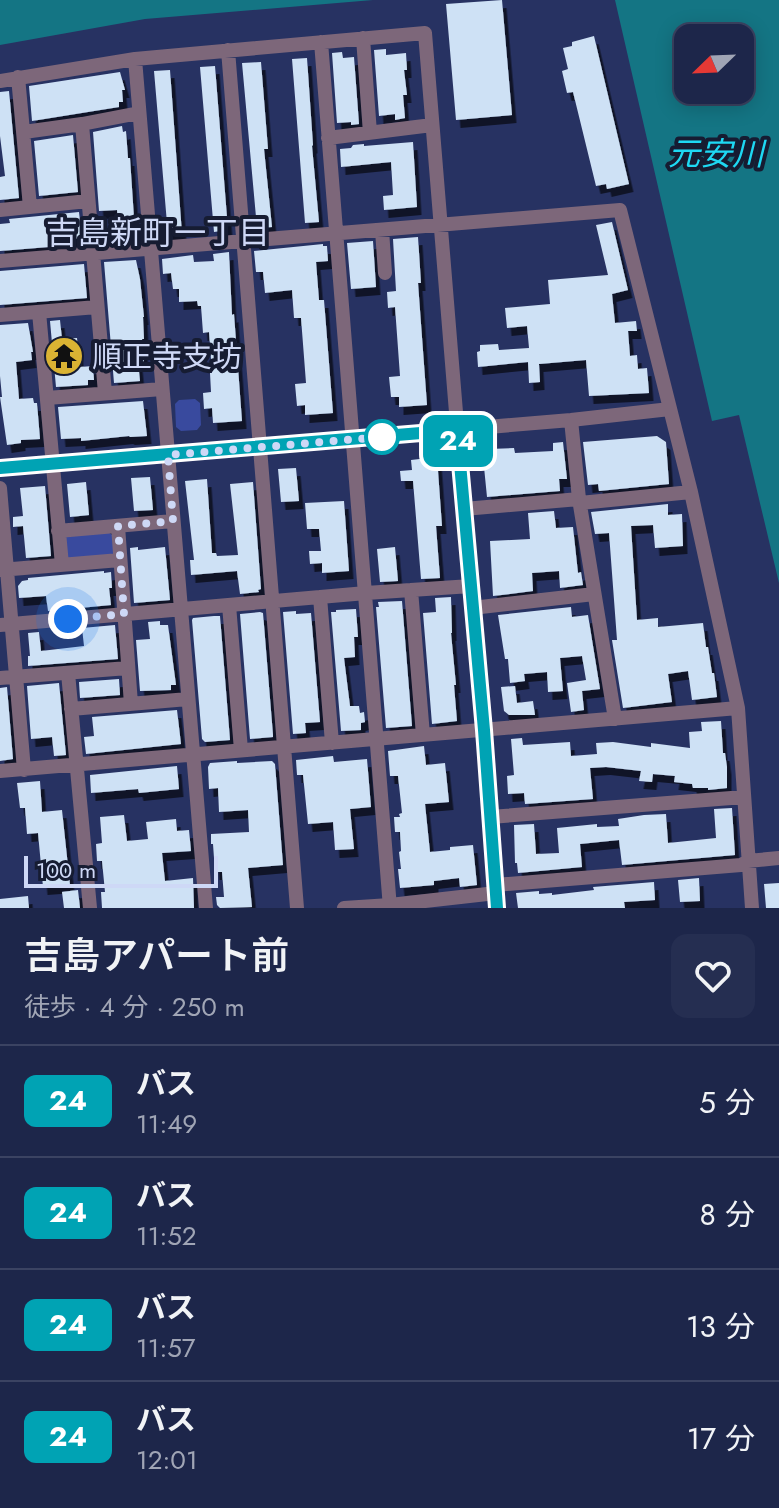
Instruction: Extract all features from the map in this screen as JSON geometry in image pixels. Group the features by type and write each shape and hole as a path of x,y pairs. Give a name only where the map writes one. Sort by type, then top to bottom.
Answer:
{"street":[{"path":"0,81 135,59 425,33 496,896"},
{"path":"363,38 370,133"},
{"path":"321,42 390,906"},
{"path":"228,50 297,908"},
{"path":"135,59 206,908"},
{"path":"18,77 30,207"},
{"path":"24,132 139,113"},
{"path":"82,124 105,393"},
{"path":"328,138 432,125"},
{"path":"0,210 88,201"},
{"path":"0,261 620,210 691,492 738,708 752,908"},
{"path":"382,230 385,273"},
{"path":"0,315 97,307"},
{"path":"39,312 62,565"},
{"path":"47,398 162,389"},
{"path":"0,468 670,409"},
{"path":"571,420 579,501 615,719"},
{"path":"0,488 6,625 16,677 24,770"},
{"path":"464,509 691,492"},
{"path":"58,531 173,521"},
{"path":"118,526 131,704"},
{"path":"3,569 120,560"},
{"path":"6,625 471,586"},
{"path":"411,590 423,735"},
{"path":"472,608 594,594"},
{"path":"320,597 332,743"},
{"path":"229,605 241,750"},
{"path":"0,678 128,668"},
{"path":"68,673 90,908"},
{"path":"71,709 188,699"},
{"path":"0,771 738,708"},
{"path":"490,817 744,797"},
{"path":"344,908 496,896 779,858"}],"shaded area":[{"path":"195,399 200,403 201,425 197,430 181,431 176,427 175,404 179,400"},
{"path":"105,530 112,535 114,553 108,558 70,563 65,557 64,538 70,533"}],"water":[{"path":"0,0 373,0 145,19 0,45"},
{"name":"元安川","path":"615,0 779,0 779,583 739,415 712,421"}],"building":[{"path":"502,0 512,115 456,120 446,4"},
{"path":"594,36 629,184 607,189 606,184 596,186 573,92 567,93 562,71 568,69 563,48"},
{"path":"386,49 386,55 406,53 405,118 395,120 395,114 379,116 374,50"},
{"path":"342,52 343,58 354,57 359,124 337,123 332,53"},
{"path":"307,58 319,222 305,223 292,59"},
{"path":"261,62 268,149 264,149 272,227 257,228 242,63"},
{"path":"215,66 228,230 214,232 200,67"},
{"path":"170,70 182,234 168,235 154,71"},
{"path":"120,72 125,90 122,90 123,102 119,102 119,107 32,121 29,86"},
{"path":"9,91 19,198 0,200 0,177 5,176 0,136 0,92"},
{"path":"122,126 123,132 126,131 130,158 137,234 119,236 117,210 99,211 93,132"},
{"path":"73,135 78,192 39,196 34,141"},
{"path":"413,142 417,207 384,210 383,196 393,195 391,162 341,167 340,149 353,145"},
{"path":"79,212 82,238 72,239 73,245 0,251 0,224 10,223 9,219"},
{"path":"612,222 628,290 612,294 615,323 636,321 637,331 628,331 630,356 637,355 638,369 647,368 649,393 589,396 586,360 539,364 540,382 529,383 528,362 478,367 480,345 498,344 499,350 529,348 527,326 507,328 505,308 550,304 548,280 608,275 596,225"},
{"path":"418,237 421,283 418,283 427,405 399,407 399,397 391,397 389,377 400,376 395,307 388,308 387,292 396,291 393,239"},
{"path":"373,241 376,287 351,289 347,243"},
{"path":"327,246 328,261 316,262 319,300 324,300 333,413 305,415 305,405 297,406 295,384 306,383 301,318 294,318 292,290 265,293 263,272 256,272 254,251"},
{"path":"229,252 242,421 213,423 212,408 204,409 203,393 211,392 212,373 209,332 203,333 201,306 197,301 179,302 179,289 173,289 171,273 163,274 162,259 193,255 194,262 214,261 213,254"},
{"path":"136,260 144,317 144,361 138,362 140,381 114,383 104,262"},
{"path":"84,264 87,298 0,305 0,271"},
{"path":"60,320 62,339 77,338 80,367 93,366 94,380 88,380 88,385 56,387 50,321"},
{"path":"28,323 33,352 32,360 16,362 19,399 33,398 37,403 40,439 21,440 21,443 7,445 0,397 0,325"},
{"path":"143,401 147,436 81,441 81,438 61,439 58,407"},
{"path":"657,436 666,442 669,484 599,491 598,484 588,485 583,442"},
{"path":"563,442 567,479 559,479 560,491 487,497 483,457 489,449 514,448 515,453 553,451 553,443"},
{"path":"437,457 442,526 436,526 440,578 421,579 413,481 401,481 400,471 412,470 411,460"},
{"path":"296,468 299,501 281,502 278,469"},
{"path":"150,477 153,510 134,511 131,478"},
{"path":"207,479 212,553 217,556 238,555 230,484 253,482 259,592 240,594 237,571 191,575 190,560 194,560 185,481"},
{"path":"86,482 89,515 70,517 67,484"},
{"path":"45,486 51,556 26,558 23,526 13,527 13,517 23,516 20,488"},
{"path":"344,501 349,571 322,573 322,563 310,564 309,551 321,551 319,529 307,529 305,503"},
{"path":"668,504 668,515 682,514 683,546 655,548 653,525 631,526 637,620 658,618 658,627 703,623 717,697 692,700 688,671 668,674 672,702 623,708 612,640 617,640 609,533 595,534 591,512"},
{"path":"554,511 556,528 573,527 578,573 581,572 583,585 560,588 559,571 532,573 533,591 493,596 490,541 530,539 528,513"},
{"path":"138,547 138,550 165,547 170,600 134,603 130,548"},
{"path":"395,547 398,581 380,582 377,549"},
{"path":"111,572 111,605 48,611 46,596 19,598 18,586 28,578"},
{"path":"451,597 457,721 432,724 423,613 436,612 435,598"},
{"path":"402,601 412,726 386,728 376,607 379,607 378,602"},
{"path":"571,607 572,617 588,615 600,689 582,691 584,710 571,712 567,683 586,680 582,656 560,658 563,691 548,692 547,672 524,674 525,681 510,683 498,615"},
{"path":"356,609 358,637 354,637 355,657 344,658 350,706 359,706 360,713 364,712 365,722 361,723 361,730 341,731 331,612"},
{"path":"296,611 296,614 311,613 320,722 305,723 306,733 293,734 283,612"},
{"path":"263,613 273,737 250,739 240,614"},
{"path":"220,616 230,740 205,742 202,739 192,620"},
{"path":"160,621 160,625 168,625 176,685 171,685 171,690 140,691 136,640 150,639 148,622"},
{"path":"115,625 118,659 28,666 28,633 39,632 41,651 84,646 82,628"},
{"path":"119,679 120,695 80,698 79,682"},
{"path":"59,683 66,755 54,756 52,737 31,739 27,686"},
{"path":"515,686 517,703 533,701 535,715 509,715 504,711 501,687"},
{"path":"7,687 13,759 0,761 0,688"},
{"path":"177,710 181,744 86,754 84,737 94,736 92,717"},
{"path":"721,721 727,788 693,788 692,784 674,782 675,776 653,774 652,782 639,781 641,771 606,767 590,768 593,799 525,804 524,793 508,794 507,776 514,775 511,739 522,738 523,745 570,742 571,756 597,754 596,743 651,747 651,743 690,748 689,732 702,731 701,722"},
{"path":"424,746 426,765 445,763 449,802 425,804 430,852 473,845 477,885 460,887 459,878 434,881 434,885 400,888 400,832 395,832 394,817 400,817 402,813 398,776 390,776 388,751"},
{"path":"333,756 334,762 367,759 371,807 350,809 354,849 335,850 333,822 308,824 303,775 297,775 296,760"},
{"path":"272,761 275,764 283,865 248,868 252,907 220,908 216,897 224,897 222,872 215,872 211,834 249,832 248,810 219,812 218,788 209,789 208,767 210,763"},
{"path":"177,766 179,789 91,793 90,775"},
{"path":"40,781 42,812 62,810 70,885 43,887 38,833 27,834 25,808 20,808 17,783"},
{"path":"732,808 735,855 622,865 619,840 580,844 582,867 518,873 515,863 514,825 534,824 536,854 559,853 557,828 597,824 597,827 619,826 618,819 644,815 666,814 668,843 716,838 714,809"},
{"path":"124,815 127,841 148,839 146,822 176,819 177,831 189,830 191,851 162,853 165,881 193,878 194,908 102,908 101,892 105,892 102,861 97,861 96,844 102,843 100,817"},
{"path":"699,878 700,901 680,902 678,880"},
{"path":"654,882 655,900 624,902 625,908 518,908 516,893 539,891 539,894 552,895 594,890 593,887"},
{"path":"779,883 779,908 766,908 764,884"},
{"path":"78,890 80,908 64,908 62,892"},
{"path":"28,896 29,908 0,908 0,899"}],"bus line":[{"name":"24","path":"0,468 457,430 497,908"}],"place":[{"name":"順正寺支坊","path":"64,356"}],"district":[{"name":"吉島新町一丁目","path":"158,233"}],"route":[{"path":"68,619 124,614 118,526 173,521 168,455 382,437"}]}
